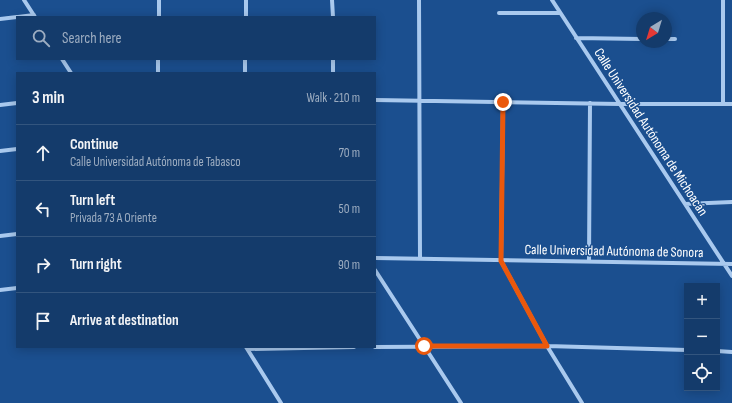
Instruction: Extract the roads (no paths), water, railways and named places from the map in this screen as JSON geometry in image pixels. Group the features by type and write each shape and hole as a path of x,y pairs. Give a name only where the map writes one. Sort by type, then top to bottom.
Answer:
{"street":[{"path":"24,0 34,16"},
{"path":"159,0 159,16"},
{"path":"246,0 246,16"},
{"path":"332,0 332,16"},
{"path":"419,0 420,259"},
{"name":"Calle Universidad Autónoma de Michoacán","path":"552,0 732,276"},
{"path":"723,0 724,104"},
{"path":"499,13 560,13"},
{"path":"0,19 16,17"},
{"path":"576,38 636,38"},
{"path":"63,60 70,72"},
{"path":"158,60 158,72"},
{"path":"245,60 245,72"},
{"path":"333,60 333,72"},
{"path":"376,100 620,104 732,104"},
{"path":"503,102 501,261 547,346 582,403"},
{"path":"0,105 16,103"},
{"path":"589,261 590,103"},
{"path":"0,151 16,149"},
{"path":"685,204 732,202"},
{"path":"0,236 16,234"},
{"name":"Calle Universidad Autónoma de Sonora","path":"376,258 732,264"},
{"path":"376,272 461,403"},
{"path":"0,290 16,288"},
{"path":"376,346 547,346 684,350"},
{"path":"247,348 281,403"},
{"path":"720,351 732,352"}]}
